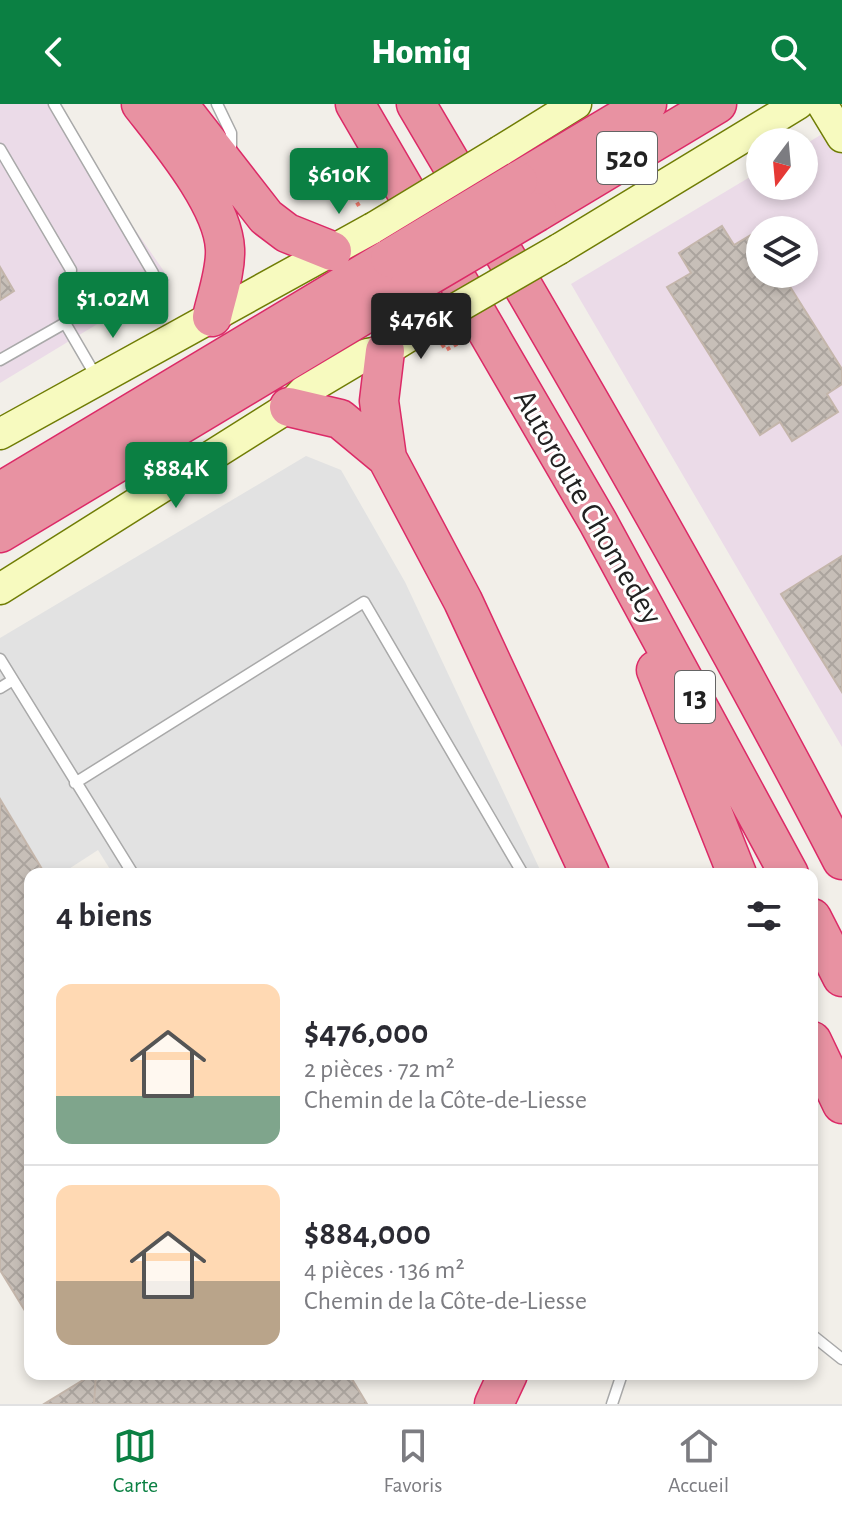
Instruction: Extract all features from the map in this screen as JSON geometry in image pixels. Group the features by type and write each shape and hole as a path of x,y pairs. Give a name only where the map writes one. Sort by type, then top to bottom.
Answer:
{"highway":[{"path":"141,104 203,190 220,222 225,255 212,317"},
{"path":"178,104 275,225 332,251"},
{"name":"Autoroute Chomedey","path":"355,104 598,522 786,868"},
{"name":"Autoroute Chomedey","path":"416,104 586,393 842,860"},
{"name":"520","path":"519,181 647,104"},
{"name":"520","path":"0,492 382,245 519,181 717,104"},
{"name":"520","path":"0,533 382,245"},
{"path":"385,351 379,401 387,458 463,601 587,868"},
{"path":"289,407 340,419 387,458"},
{"path":"598,522 735,868"},
{"path":"742,674 842,822"},
{"path":"818,930 842,977"},
{"path":"818,1054 842,1104"},
{"path":"494,1404 505,1380"}],"main road":[{"path":"519,181 576,104"},
{"path":"0,589 289,407 303,392 367,354 385,351 798,104"},
{"path":"822,104 842,137"},
{"path":"0,434 332,251 382,245"}],"lane":[{"path":"54,104 153,273"},
{"path":"217,104 231,133 229,170"},
{"path":"0,149 71,270 65,323 97,380"},
{"path":"0,360 65,323"},
{"path":"75,783 364,602 519,868"},
{"path":"0,659 129,868"},
{"path":"0,688 13,680"},
{"path":"818,1340 842,1359"},
{"path":"612,1404 620,1380"}],"path":[{"path":"370,186 353,196 382,245"}],"shaded area":[{"path":"0,104 48,104 170,280 0,383"},
{"path":"842,122 842,747 571,284 746,179 746,200 818,200 818,137"},
{"path":"306,456 341,470 405,582 539,868 109,868 98,850 70,868 42,868 0,798 0,638"}],"building":[{"path":"722,226 734,245 746,238 746,288 791,288 842,369 842,384 827,394 838,412 792,441 780,422 760,435 667,287 691,273 679,253"},
{"path":"0,267 14,291 0,300"},
{"path":"842,556 842,692 781,594"},
{"path":"0,799 41,868 24,868 24,1309 0,1270"},
{"path":"83,1380 96,1380 94,1404 44,1404"},
{"path":"96,1380 353,1380 367,1404 94,1404"}]}
